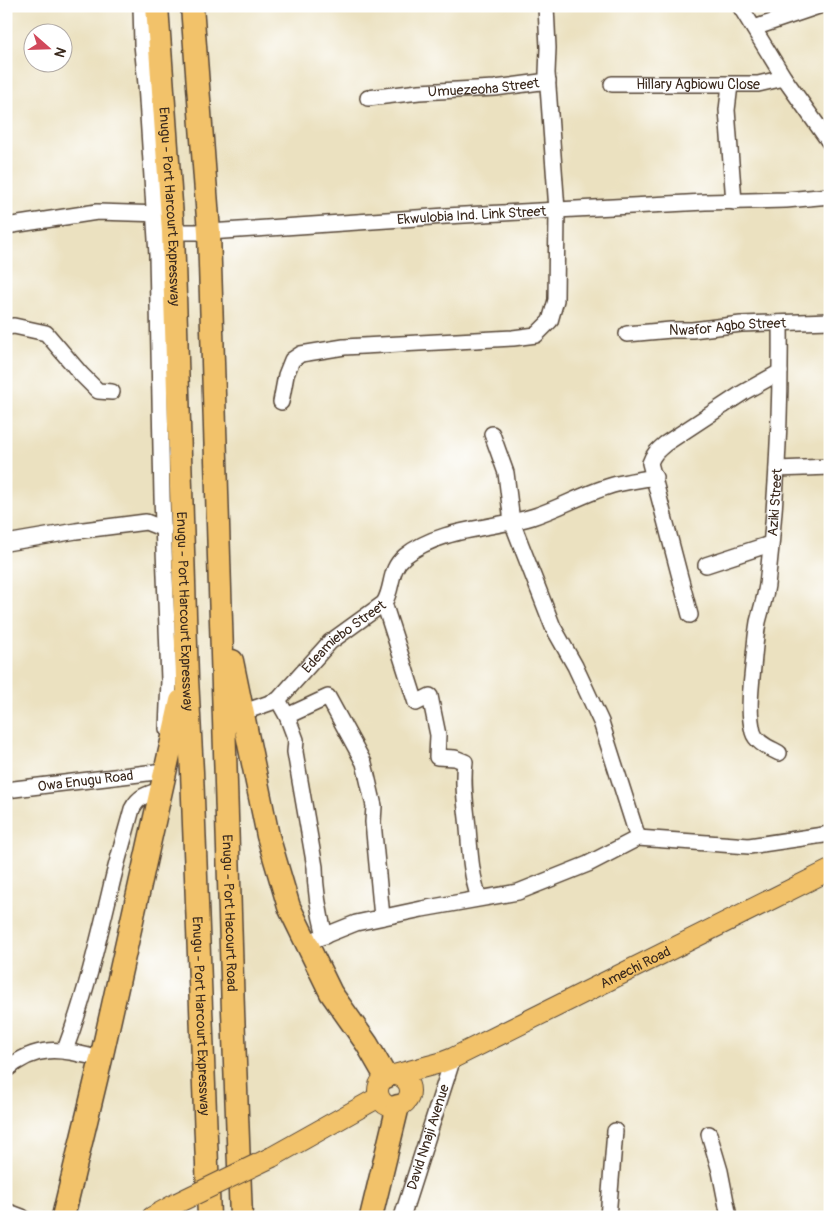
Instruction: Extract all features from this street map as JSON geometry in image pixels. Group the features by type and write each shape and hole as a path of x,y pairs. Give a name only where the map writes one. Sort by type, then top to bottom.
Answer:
{"highway":[{"name":"Enugu - Port Harcourt Expressway","path":"157,6 192,772 209,1217"},
{"path":"192,6 209,232 220,608 244,712 268,836 289,907 315,939 331,993 367,1044 393,1091 371,1217"},
{"name":"Enugu - Port Hacourt Road","path":"220,608 232,1011 241,1217"},
{"path":"63,1217 101,1059 187,678"}],"main road":[{"name":"Amechi Road","path":"446,1060 830,870"},
{"path":"393,1091 446,1060"},
{"path":"152,1217 272,1156 393,1091 446,1060"}],"street":[{"path":"65,1050 82,1003 132,809 137,800 163,780 169,680 157,255 166,220 140,6"},
{"path":"281,402 286,375 292,360 301,354 344,347 513,338 536,334 550,321 556,300 557,210 548,81 546,6"},
{"path":"740,6 784,78 828,138"},
{"path":"754,28 819,6"},
{"name":"Hillary Agbiowu Close","path":"612,84 701,83 721,86 758,84 784,78"},
{"name":"Umuezeoha Street","path":"368,98 419,92 495,88 548,81"},
{"path":"730,85 728,110 734,202"},
{"name":"Ekwulobia Ind. Link Street","path":"6,226 97,212 166,220 209,232 446,216 786,200 830,196"},
{"name":"Nwafor Agbo Street","path":"627,334 692,330 741,324 830,321"},
{"name":"Aziki Street","path":"779,753 764,746 754,734 750,709 750,680 754,643 766,587 777,469 780,323"},
{"path":"6,327 14,326 46,333 98,391 112,392"},
{"path":"690,615 655,477 650,464 654,453 744,392 780,372"},
{"path":"492,434 506,473 512,522 553,627 575,666 601,722 638,838"},
{"path":"777,469 830,467"},
{"name":"Edeamiebo Street","path":"244,712 278,700 330,642 384,603 388,597 392,575 399,562 406,555 439,538 533,517 617,484 655,477"},
{"path":"6,543 76,530 146,522 164,529"},
{"path":"706,565 770,544"},
{"path":"384,603 416,703 430,696 438,735 438,757 455,758 465,762 463,778 471,862 473,880 479,898"},
{"path":"287,716 328,697 364,763 374,806 373,822 382,917"},
{"path":"278,700 287,716 296,740 295,752 315,867 315,882 321,921 315,939"},
{"name":"Owa Enugu Road","path":"6,790 163,780"},
{"path":"315,939 356,923 518,892 588,864 638,838 749,846 830,834"},
{"path":"6,1070 16,1062 36,1052 65,1050 101,1059"},
{"name":"David Nnaji Avenue","path":"402,1217 446,1060"},
{"path":"608,1217 615,1131"},
{"path":"709,1134 720,1171 729,1217"},
{"path":"6,1211 22,1217"}]}
